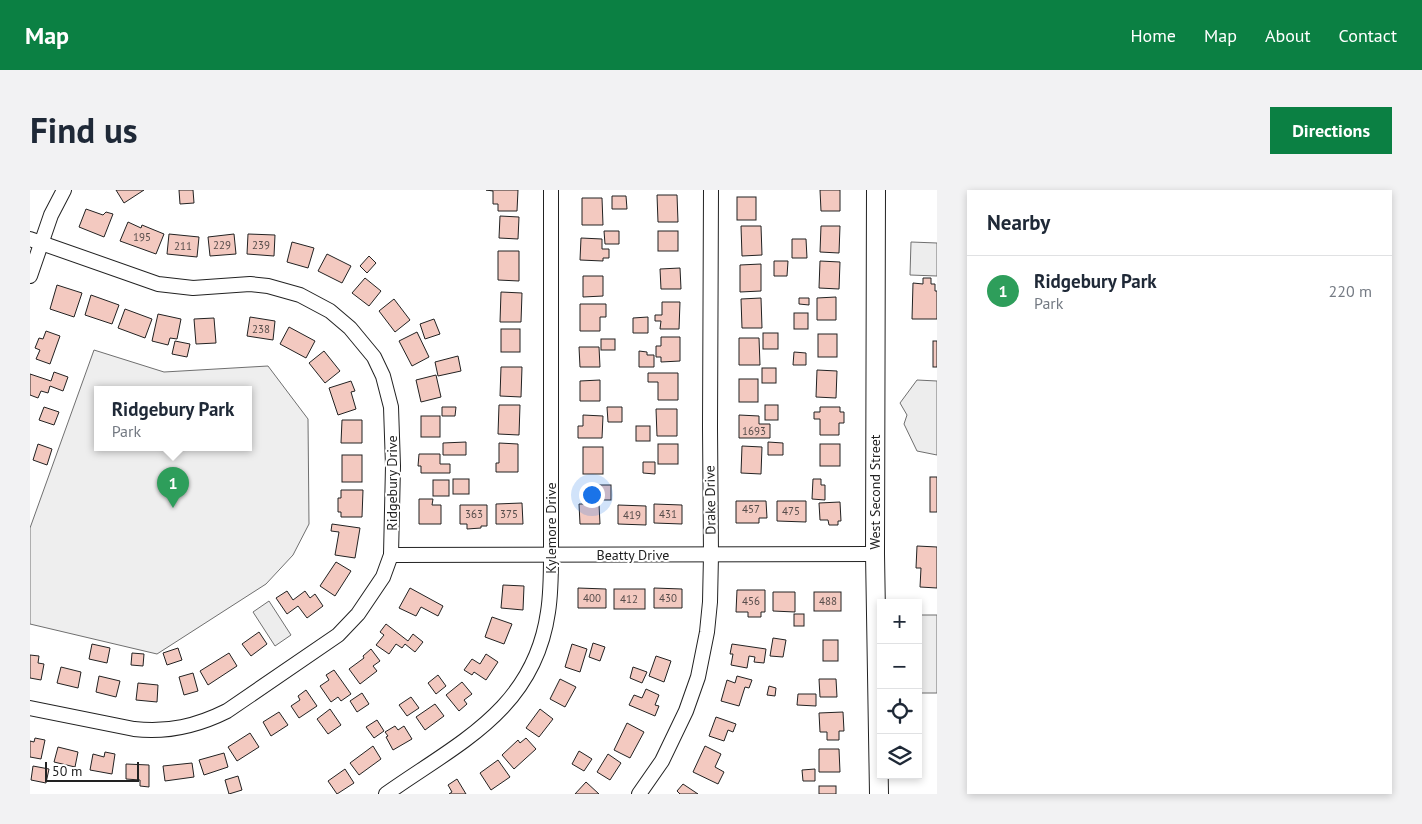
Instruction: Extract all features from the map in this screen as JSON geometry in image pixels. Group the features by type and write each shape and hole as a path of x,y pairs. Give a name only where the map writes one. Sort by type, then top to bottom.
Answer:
{"main road":[{"name":"West Second Street","path":"876,190 875,554 879,794"}],"street":[{"path":"30,276 36,241 64,190"},
{"name":"Kylemore Drive","path":"386,794 477,732 496,716 525,679 542,638 548,614 551,555 551,190"},
{"name":"Drake Drive","path":"639,794 662,761 686,711 698,678 708,632 711,555 711,190"},
{"name":"Ridgebury Drive","path":"30,708 149,731 178,729 209,720 227,711 338,635 365,604 383,577 391,555 393,466 391,407 383,376 374,357 343,321 314,301 284,289 250,284 193,288 158,284 36,241"},
{"name":"Beatty Drive","path":"391,555 875,554"}],"shaded area":[{"path":"911,242 937,243 937,276 910,275"},
{"path":"94,350 164,372 268,366 308,419 309,524 293,555 266,584 157,654 30,624 30,528"},
{"path":"917,380 937,381 937,455 917,451 904,424 907,415 900,403"},
{"path":"269,601 291,635 275,646 253,612"},
{"path":"922,615 937,615 937,693 922,693"}],"building":[{"path":"116,190 144,190 124,203"},
{"path":"179,190 193,190 194,203 180,204"},
{"path":"486,190 518,190 517,211 498,211 498,204 493,204 493,191"},
{"path":"820,190 840,190 840,211 821,211"},
{"path":"657,195 677,195 678,222 658,222"},
{"path":"612,196 626,196 627,209 612,209"},
{"path":"737,197 756,197 756,220 737,220"},
{"path":"582,198 602,198 603,225 582,225"},
{"path":"86,209 103,215 106,212 113,214 104,237 79,227"},
{"path":"500,216 519,217 518,239 499,238"},
{"path":"128,222 141,228 142,225 164,234 156,254 120,241"},
{"path":"741,226 761,226 762,255 742,256"},
{"path":"821,226 840,226 839,253 820,252"},
{"path":"604,231 619,231 619,244 605,244"},
{"path":"658,231 678,231 678,251 658,251"},
{"path":"169,234 199,237 197,257 167,254"},
{"path":"234,234 236,254 210,256 208,237"},
{"path":"248,234 275,235 274,256 247,254"},
{"path":"581,238 602,239 602,249 609,249 609,258 603,258 603,261 580,260"},
{"path":"792,239 806,239 807,258 792,258"},
{"path":"292,242 314,248 308,268 287,262"},
{"path":"498,251 519,251 519,281 498,280"},
{"path":"327,254 351,266 342,283 318,271"},
{"path":"369,256 376,263 367,273 360,266"},
{"path":"774,261 788,261 787,276 774,276"},
{"path":"820,261 840,262 839,289 819,288"},
{"path":"761,264 761,291 740,292 740,265"},
{"path":"680,268 681,289 661,289 660,269"},
{"path":"583,276 603,276 603,296 583,297"},
{"path":"365,278 381,291 369,306 352,293"},
{"path":"923,278 931,278 931,284 935,284 935,291 937,291 937,319 912,319 913,283 923,284"},
{"path":"57,285 82,293 74,317 50,309"},
{"path":"501,292 522,293 521,322 500,322"},
{"path":"91,295 119,305 112,324 85,315"},
{"path":"836,297 836,320 817,320 817,298"},
{"path":"761,298 762,328 742,328 741,299"},
{"path":"799,298 809,298 809,305 799,304"},
{"path":"394,299 410,320 395,332 379,311"},
{"path":"662,302 680,302 679,329 660,329 661,321 655,321 655,315 662,315"},
{"path":"580,304 606,304 606,317 600,317 600,331 580,331"},
{"path":"125,309 152,319 145,338 118,328"},
{"path":"794,313 808,313 808,329 794,329"},
{"path":"158,314 181,319 177,339 170,338 168,345 152,341"},
{"path":"250,317 275,321 273,340 247,336"},
{"path":"648,317 648,333 633,333 633,318"},
{"path":"214,318 216,343 196,344 194,319"},
{"path":"434,319 440,334 425,339 420,324"},
{"path":"289,327 315,341 306,358 280,344"},
{"path":"501,329 520,329 520,352 501,352"},
{"path":"46,331 60,336 50,364 36,359 40,350 35,348 39,338 43,339"},
{"path":"417,332 429,357 412,366 399,341"},
{"path":"763,333 778,333 778,349 763,349"},
{"path":"818,334 837,334 837,357 818,357"},
{"path":"661,337 680,337 680,361 661,362 661,357 656,357 656,346 661,346"},
{"path":"739,338 759,338 760,365 739,365"},
{"path":"601,339 615,339 615,350 601,350"},
{"path":"175,341 190,344 187,357 172,354"},
{"path":"933,341 937,341 937,367 933,367"},
{"path":"579,347 599,347 600,367 580,367"},
{"path":"324,351 340,371 325,383 309,363"},
{"path":"639,351 647,352 647,355 654,355 654,367 639,367"},
{"path":"794,352 806,353 806,365 793,365"},
{"path":"458,356 461,371 438,376 435,362"},
{"path":"501,367 522,367 521,397 500,396"},
{"path":"762,368 776,368 776,383 762,383"},
{"path":"817,370 837,371 836,398 816,397"},
{"path":"54,372 68,377 63,391 50,386 48,393 41,391 38,398 30,395 30,374 51,381"},
{"path":"648,373 678,373 678,400 658,400 658,382 648,382"},
{"path":"436,375 441,397 421,402 416,380"},
{"path":"739,379 758,379 758,402 739,402"},
{"path":"600,380 600,401 580,401 580,381"},
{"path":"351,381 355,391 351,392 356,409 338,415 329,388"},
{"path":"499,405 520,405 519,435 498,434"},
{"path":"765,405 778,405 778,420 765,420"},
{"path":"44,407 59,412 54,425 39,420"},
{"path":"442,407 456,407 455,416 442,416"},
{"path":"607,407 622,407 622,422 608,422"},
{"path":"820,407 840,407 840,412 844,412 844,423 839,423 839,435 820,435 820,419 814,419 814,412 820,412"},
{"path":"656,409 677,409 677,436 657,436"},
{"path":"583,415 603,416 602,438 578,438 578,426 583,426"},
{"path":"739,415 759,416 759,424 770,424 770,438 739,438"},
{"path":"421,416 440,416 440,437 421,437"},
{"path":"342,420 362,420 362,443 341,443"},
{"path":"636,426 650,426 650,441 636,441"},
{"path":"466,442 466,455 443,455 443,443"},
{"path":"768,442 783,443 783,455 768,455"},
{"path":"499,443 518,444 518,472 496,472 496,463 499,463"},
{"path":"38,444 52,449 47,465 33,460"},
{"path":"658,444 678,444 678,464 658,464"},
{"path":"820,444 840,444 840,466 820,466"},
{"path":"742,446 762,447 761,474 741,473"},
{"path":"583,447 603,447 603,474 583,474"},
{"path":"419,454 440,454 440,464 450,464 450,473 421,473 421,466 418,466"},
{"path":"342,455 362,455 362,482 342,482"},
{"path":"643,462 655,462 655,474 643,473"},
{"path":"930,477 937,477 937,512 930,512"},
{"path":"453,479 469,479 469,494 453,494"},
{"path":"813,479 821,479 821,485 825,485 825,500 812,499"},
{"path":"433,480 449,480 449,496 433,496"},
{"path":"596,485 611,485 611,500 596,500"},
{"path":"341,490 363,490 362,517 341,517 341,512 338,512 338,498 341,498"},
{"path":"419,499 433,499 432,505 441,505 441,524 419,524"},
{"path":"736,501 766,501 767,518 759,518 759,523 736,523"},
{"path":"777,501 806,501 806,522 777,521"},
{"path":"840,502 841,521 838,521 838,525 829,525 828,520 820,520 819,503"},
{"path":"522,503 523,524 496,524 496,504"},
{"path":"579,504 599,504 600,524 580,524"},
{"path":"654,504 682,505 682,524 654,523"},
{"path":"460,505 487,505 487,526 467,529 467,524 460,524"},
{"path":"618,505 646,506 646,525 618,524"},
{"path":"332,524 360,528 355,558 335,555 339,532 331,531"},
{"path":"917,546 937,547 937,588 920,587 921,568 916,568"},
{"path":"336,562 351,571 335,596 320,586"},
{"path":"503,585 524,586 523,610 501,608"},
{"path":"410,588 443,606 438,616 421,607 416,616 399,608"},
{"path":"578,588 606,589 606,608 578,608"},
{"path":"654,588 682,589 682,608 654,608"},
{"path":"614,589 645,589 645,609 614,609"},
{"path":"737,590 765,590 765,612 761,612 761,617 748,617 748,612 736,612"},
{"path":"287,591 293,600 305,591 310,598 315,594 323,606 307,618 298,606 287,614 276,598"},
{"path":"773,592 795,592 795,612 773,611"},
{"path":"814,592 841,592 841,611 814,611"},
{"path":"794,614 804,614 804,626 794,626"},
{"path":"492,617 512,624 504,644 485,637"},
{"path":"386,624 408,641 413,634 423,642 415,652 405,644 402,648 396,644 389,654 376,645 384,635 380,632"},
{"path":"259,632 267,644 251,656 242,644"},
{"path":"773,638 786,640 783,657 770,656"},
{"path":"823,640 838,640 838,661 823,661"},
{"path":"593,643 605,647 600,661 589,657"},
{"path":"92,644 110,648 107,663 89,659"},
{"path":"572,644 587,649 580,672 565,667"},
{"path":"732,644 766,649 764,663 754,662 755,657 749,656 747,668 731,665 733,654 730,654"},
{"path":"178,648 182,660 167,665 163,653"},
{"path":"371,649 380,661 373,666 377,671 360,684 349,669 364,658 363,656"},
{"path":"132,653 144,654 143,666 131,665"},
{"path":"229,653 237,666 208,685 200,671"},
{"path":"486,654 498,662 486,680 474,672 472,675 464,670 472,659 480,664"},
{"path":"30,655 39,656 38,663 44,664 41,680 30,678"},
{"path":"656,656 671,661 664,682 649,676"},
{"path":"61,667 81,672 78,688 57,683"},
{"path":"633,667 647,672 642,683 630,678"},
{"path":"334,670 351,694 341,701 338,697 331,702 320,686 329,680 326,675"},
{"path":"193,673 198,691 184,695 179,677"},
{"path":"438,675 446,686 436,694 428,683"},
{"path":"99,676 120,681 116,697 96,692"},
{"path":"737,676 752,680 749,688 745,687 739,706 721,701 727,680 735,683"},
{"path":"560,679 576,687 565,707 550,699"},
{"path":"819,679 836,679 837,697 820,697"},
{"path":"462,682 472,694 464,700 467,704 459,711 446,695"},
{"path":"138,683 158,685 157,702 136,700"},
{"path":"769,686 776,688 775,696 767,695"},
{"path":"646,689 659,695 655,705 659,706 655,716 629,705 634,695 642,698"},
{"path":"306,690 317,706 299,718 291,706 300,700 298,696"},
{"path":"362,693 369,704 357,712 350,701"},
{"path":"798,694 816,694 816,706 797,705"},
{"path":"411,697 419,708 407,716 399,705"},
{"path":"435,704 444,716 425,730 416,717"},
{"path":"330,709 341,725 328,734 317,719"},
{"path":"540,709 553,719 539,737 526,728"},
{"path":"279,712 288,725 271,736 263,722"},
{"path":"843,712 844,731 839,731 839,740 827,740 827,732 820,732 819,713"},
{"path":"716,717 736,724 733,732 728,730 724,741 709,736"},
{"path":"377,720 384,731 374,738 366,727"},
{"path":"627,723 644,732 630,758 614,750"},
{"path":"395,726 398,730 404,726 412,739 393,750 385,732"},
{"path":"250,733 259,747 237,761 228,747"},
{"path":"35,738 45,740 41,759 30,757 30,741 34,742"},
{"path":"526,738 536,749 514,769 502,755 518,740 520,743"},
{"path":"373,746 381,759 359,775 350,763"},
{"path":"705,746 721,754 715,767 724,772 718,784 693,772"},
{"path":"58,747 78,752 75,767 54,762"},
{"path":"819,749 839,749 840,772 819,772"},
{"path":"579,751 592,759 584,771 572,764"},
{"path":"105,752 115,754 112,774 90,770 93,754 104,757"},
{"path":"224,753 228,767 204,775 199,760"},
{"path":"608,754 621,763 610,780 597,772"},
{"path":"498,760 510,777 491,790 480,773"},
{"path":"192,763 194,777 165,781 163,766"},
{"path":"126,764 149,765 149,787 140,786 140,780 126,779"},
{"path":"33,766 49,769 46,783 31,780"},
{"path":"345,769 354,783 337,794 328,781"},
{"path":"815,769 815,781 803,781 802,770"},
{"path":"238,776 242,790 229,794 225,780"},
{"path":"457,779 466,794 449,794 452,792 448,785"},
{"path":"586,782 599,794 575,794"},
{"path":"683,784 698,794 680,794 677,791"},
{"path":"819,786 836,786 836,794 819,794"}],"place":[{"name":"Ridgebury Park","path":"173,508"}]}
